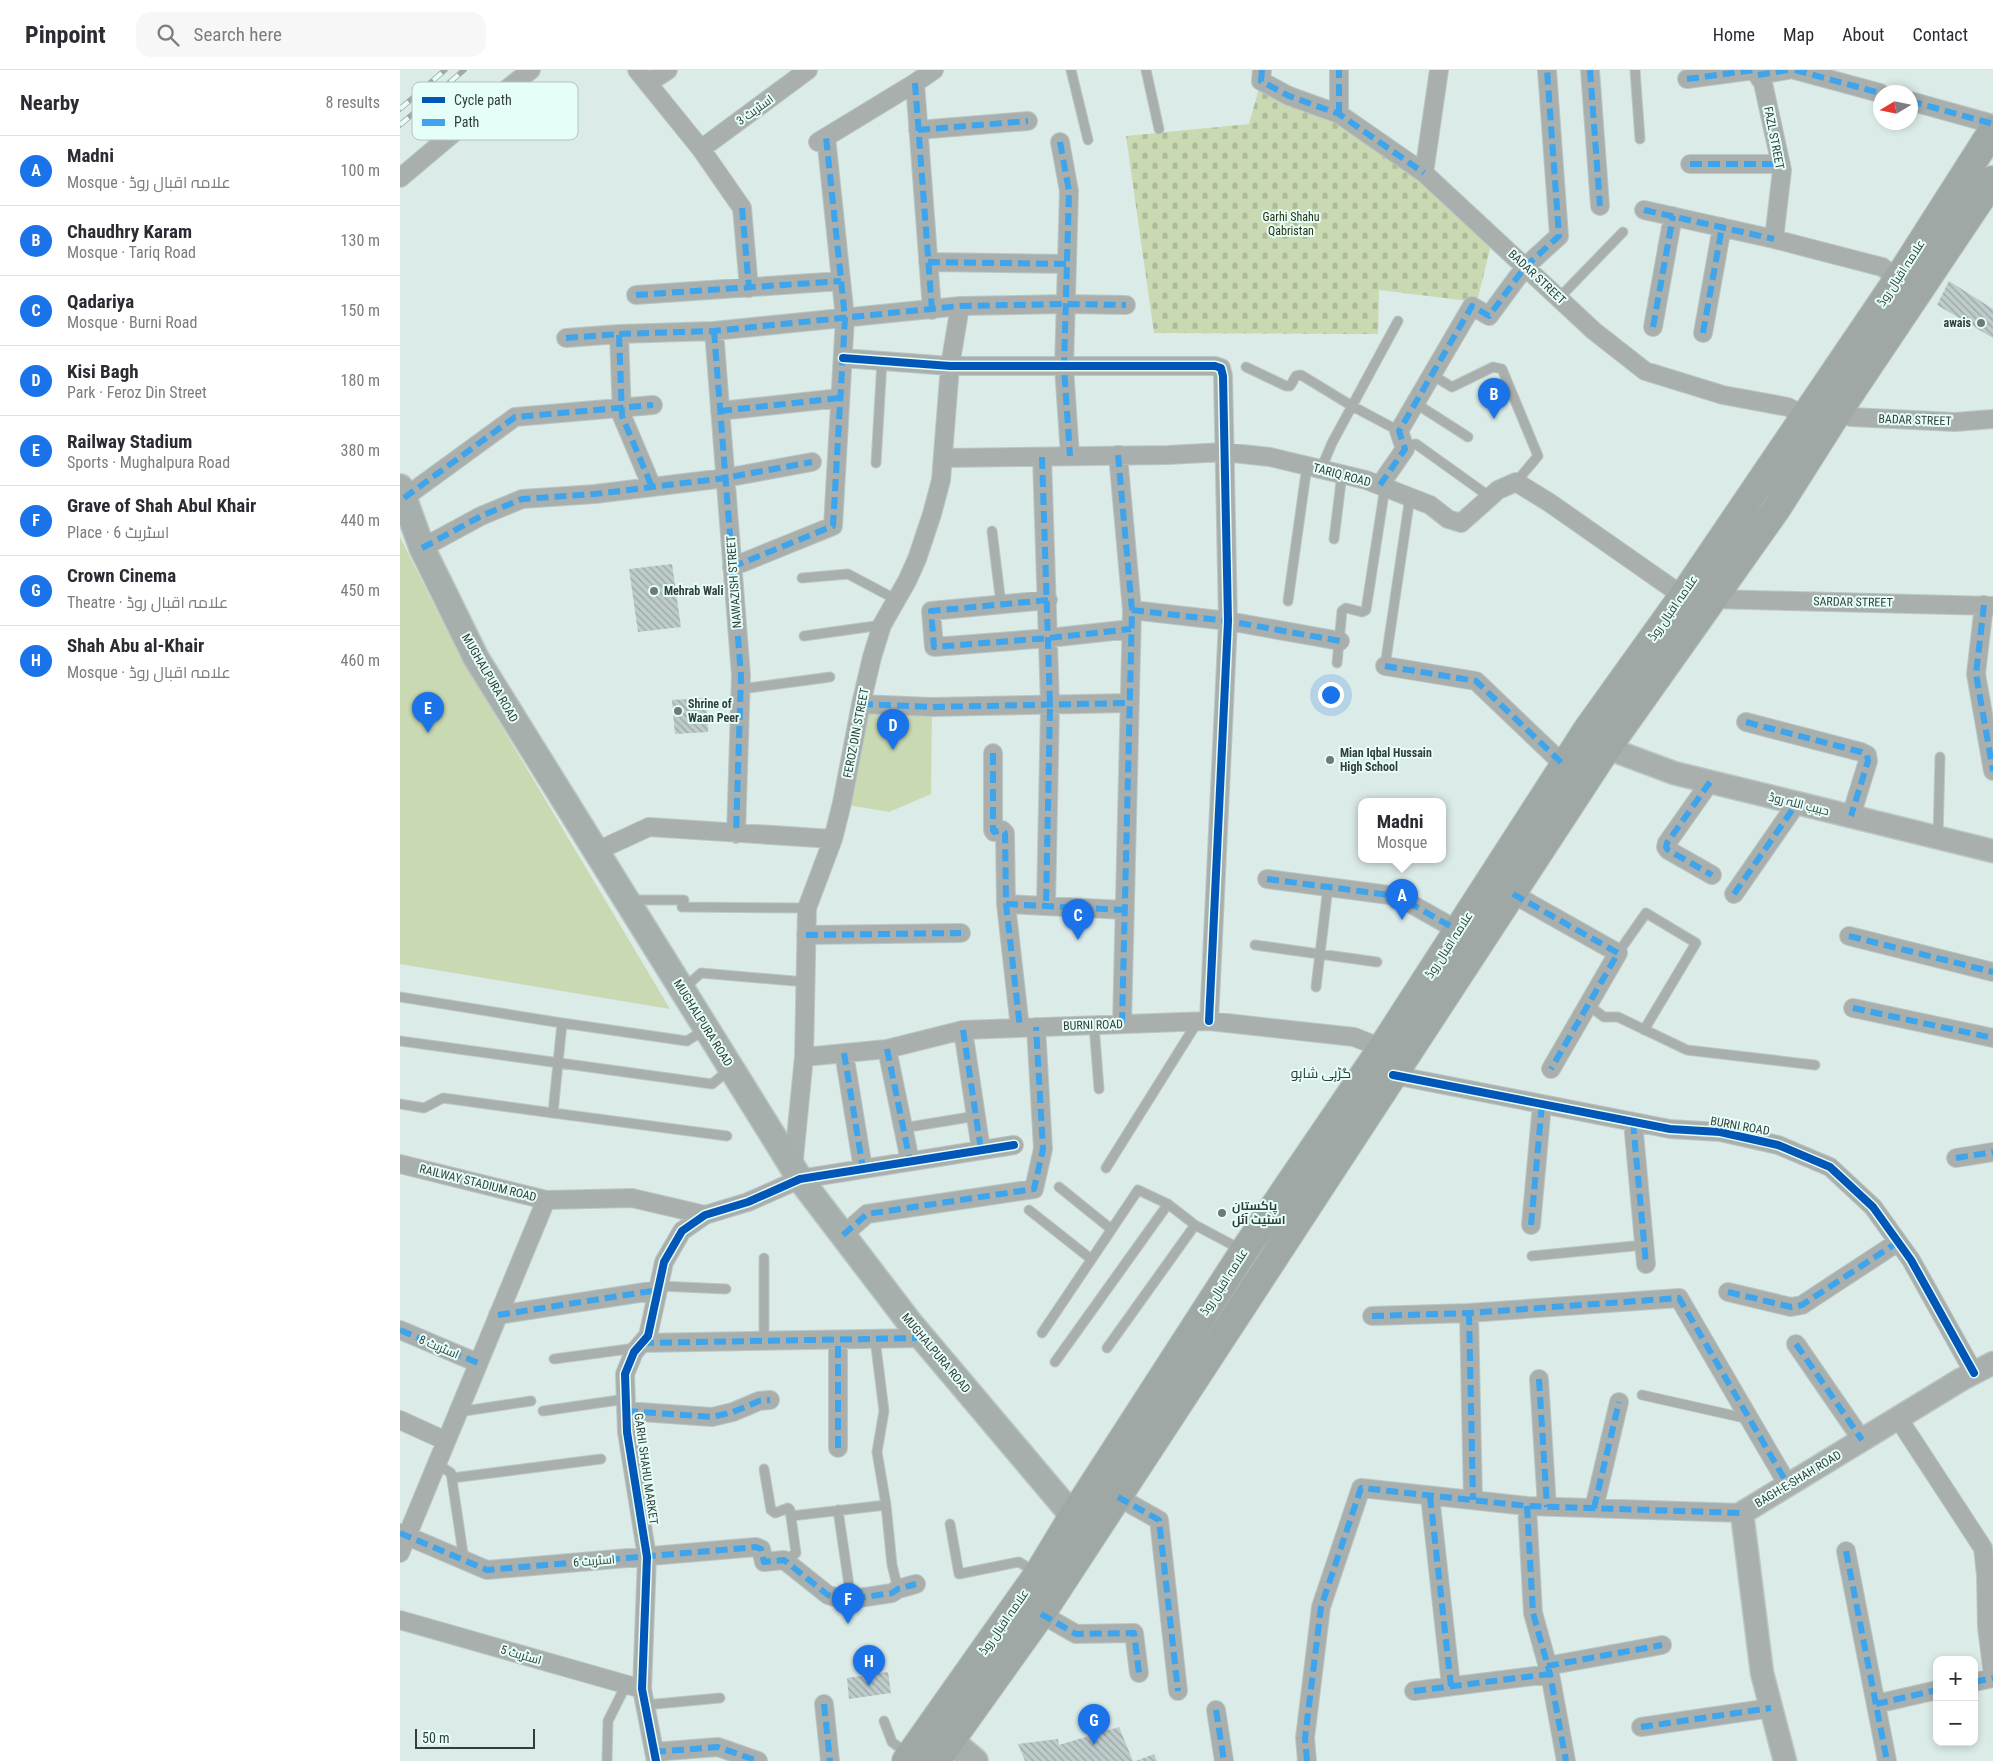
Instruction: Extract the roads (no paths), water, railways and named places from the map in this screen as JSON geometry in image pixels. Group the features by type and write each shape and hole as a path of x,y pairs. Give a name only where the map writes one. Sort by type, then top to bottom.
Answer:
{"main road":[{"name":"علامہ اقبال روڈ","path":"927,1749 1042,1614 1607,748 1778,508 1839,410 1909,286 1993,130"},
{"name":"علامہ اقبال روڈ","path":"927,1749 1073,1516 1251,1241 1382,1048 1565,766 1586,730 1683,596 1805,416 1993,180"},
{"name":"MUGHALPURA ROAD","path":"402,493 422,548 476,658 797,1174 923,1338 1073,1516"},
{"path":"1251,1241 1282,1247"},
{"path":"927,1749 975,1761"}],"street":[{"path":"516,82 531,70"},
{"path":"668,70 643,77 701,150 742,208 749,288"},
{"name":"اسٹریٹ 3","path":"701,150 808,70"},
{"path":"732,567 832,526 845,318 822,140 934,70"},
{"name":"BADAR STREET","path":"1262,70 1261,81 1289,96 1338,114 1424,173 1594,331 1645,371 1723,395 1788,407 1805,416"},
{"path":"1338,114 1339,70"},
{"path":"1424,173 1439,70"},
{"path":"1383,486 1405,448 1401,438 1415,403 1472,306 1489,316 1526,267 1558,236 1547,70"},
{"path":"1590,70 1600,206"},
{"path":"1687,79 1788,70"},
{"path":"1796,70 1841,76 1873,90"},
{"name":"FAZL STREET","path":"1755,72 1763,83 1782,170 1774,239"},
{"path":"915,83 932,310"},
{"path":"1918,103 1993,124"},
{"path":"918,130 1028,121"},
{"path":"400,178 445,140"},
{"path":"1060,142 1069,191 1064,367 1070,456"},
{"path":"1690,164 1780,164"},
{"path":"1644,210 1774,239 1882,267 1909,286"},
{"path":"1653,326 1673,216"},
{"path":"1702,333 1722,227"},
{"path":"928,262 1067,264"},
{"path":"636,295 841,281"},
{"path":"566,338 714,331 960,306 1126,305"},
{"name":"FEROZ DIN STREET","path":"797,1174 804,1057 808,908 833,839 872,657 882,625 907,581 923,541 941,480 950,366 960,306"},
{"name":"NAWAZISH STREET","path":"714,331 741,689 736,834"},
{"path":"619,334 622,416 652,487"},
{"path":"842,358 950,366 1215,366 1221,368 1223,376 1228,621 1204,1021"},
{"path":"720,411 840,398"},
{"path":"402,493 514,416 654,405"},
{"name":"BADAR STREET","path":"1839,410 1851,417 1955,422 1993,419"},
{"name":"TARIQ ROAD","path":"944,458 1224,452 1270,457 1383,486 1430,505 1448,519 1461,523 1498,490 1516,482"},
{"path":"1118,455 1132,610 1122,1024"},
{"path":"1042,457 1050,705 1046,906"},
{"path":"422,548 481,516 522,500 596,494 725,478 812,462"},
{"path":"1516,482 1550,503 1683,596"},
{"name":"SARDAR STREET","path":"1713,599 1989,606"},
{"path":"1048,600 930,612 934,647 1049,638 1132,628"},
{"path":"1989,606 1976,674 1993,771"},
{"path":"1132,610 1228,621 1340,641"},
{"path":"1385,666 1476,681 1565,766"},
{"path":"861,704 932,707 1130,703"},
{"path":"1746,722 1867,755 1868,761 1851,816"},
{"path":"1586,730 1607,748"},
{"name":"حبیب اللہ روڈ","path":"1607,748 1674,773 1993,852"},
{"path":"843,1235 867,1214 1034,1188 1043,1149 1028,1027 1006,904 1005,833 1002,830 994,832 993,830 993,753"},
{"path":"1710,782 1666,843 1666,847 1668,850 1712,875"},
{"path":"1734,894 1797,803"},
{"path":"597,851 648,827 833,839"},
{"path":"1267,879 1396,896 1458,931"},
{"path":"1513,894 1618,953 1551,1069"},
{"path":"1006,904 1125,910"},
{"path":"806,935 961,933"},
{"path":"1849,936 1993,972"},
{"path":"1853,1008 1993,1038"},
{"name":"BURNI ROAD","path":"804,1057 887,1049 963,1030 1204,1021 1354,1037 1382,1048"},
{"path":"963,1030 981,1150"},
{"path":"887,1049 910,1161"},
{"path":"844,1053 863,1169"},
{"name":"BURNI ROAD","path":"1393,1075 1670,1129 1720,1132 1778,1145 1830,1167 1873,1207 1984,1368"},
{"path":"1531,1226 1542,1104"},
{"path":"1634,1122 1646,1264"},
{"name":"GARHI SHAHU MARKET","path":"655,1756 638,1693 647,1557 627,1432 625,1374 634,1352 648,1336 664,1262 682,1230 705,1215 748,1202 797,1174 863,1169 1014,1145"},
{"path":"1956,1158 1993,1152"},
{"name":"RAILWAY STADIUM ROAD","path":"400,1164 546,1200 632,1198 705,1215"},
{"path":"400,1553 404,1535 437,1464 546,1200"},
{"path":"1728,1292 1790,1307 1802,1305 1898,1242"},
{"path":"498,1315 659,1288"},
{"path":"1372,1316 1469,1313 1679,1298 1788,1485"},
{"path":"1469,1313 1474,1500"},
{"name":"اسٹریٹ 8","path":"400,1330 478,1363"},
{"path":"640,1345 923,1338"},
{"path":"838,1340 838,1448"},
{"path":"1796,1344 1862,1440"},
{"name":"BAGH-E-SHAH ROAD","path":"1785,1761 1762,1673 1742,1513 1984,1368"},
{"path":"1539,1379 1547,1507"},
{"path":"626,1405 712,1417 770,1400"},
{"path":"1594,1508 1619,1402"},
{"path":"1898,1418 1988,1548 1986,1576 1987,1627 1993,1676 1978,1681"},
{"path":"400,1420 446,1441"},
{"path":"1307,1761 1305,1738 1321,1607 1361,1488 1527,1506 1742,1513"},
{"path":"1118,1496 1159,1520 1178,1691"},
{"path":"1430,1496 1451,1686"},
{"path":"1527,1506 1533,1613 1548,1670 1566,1761"},
{"name":"اسٹریٹ 6","path":"404,1535 487,1570 756,1547 761,1549 764,1562 784,1560"},
{"path":"1846,1551 1887,1761"},
{"path":"784,1560 828,1595 851,1599 892,1593 898,1588 916,1584"},
{"path":"1042,1614 1076,1634 1134,1633 1138,1674"},
{"name":"اسٹریٹ 5","path":"400,1620 638,1693"},
{"path":"1414,1691 1548,1670 1662,1645"},
{"path":"1876,1704 1933,1691"},
{"path":"824,1704 830,1761"},
{"path":"1641,1727 1771,1708"},
{"path":"1216,1710 1224,1761"},
{"path":"655,1756 718,1746 758,1761"}],"lane":[{"path":"1071,70 1088,140"},
{"path":"1146,70 1159,129"},
{"path":"1635,70 1640,139"},
{"path":"1559,298 1623,232"},
{"path":"1288,601 1314,467 1332,443 1398,321"},
{"path":"876,463 882,360"},
{"path":"1432,374 1452,387 1493,366 1502,369 1538,456 1516,482"},
{"path":"1246,367 1286,386 1290,386 1296,376 1300,375 1401,438 1416,444 1490,497"},
{"path":"1415,403 1468,437"},
{"path":"1334,539 1342,474"},
{"path":"1337,663 1344,609 1362,612 1366,610 1383,486"},
{"path":"1385,666 1410,497"},
{"path":"992,531 1001,604"},
{"path":"802,578 848,574 897,600"},
{"path":"804,636 882,625"},
{"path":"741,689 830,677"},
{"path":"1938,838 1940,757"},
{"path":"1316,987 1328,887"},
{"path":"627,900 684,900 682,908 808,908"},
{"path":"1618,953 1646,913 1696,943 1644,1030"},
{"path":"1255,944 1377,962"},
{"path":"682,989 701,973 806,982"},
{"path":"400,997 687,1041 707,1029"},
{"path":"1588,1004 1604,1017 1618,1017 1688,1050 1815,1065"},
{"path":"1106,1168 1204,1021"},
{"path":"553,1113 562,1023"},
{"path":"1094,1025 1099,1089"},
{"path":"400,1041 712,1084 731,1068"},
{"path":"400,1104 424,1108 443,1098 727,1136"},
{"path":"903,1128 976,1116"},
{"path":"1059,1187 1112,1229"},
{"path":"1042,1333 1138,1190 1168,1204 1195,1224 1251,1241"},
{"path":"1055,1362 1168,1204"},
{"path":"1030,1210 1091,1259"},
{"path":"1107,1348 1195,1224"},
{"path":"1532,1256 1644,1245"},
{"path":"764,1258 764,1341"},
{"path":"659,1288 726,1289"},
{"path":"875,1339 884,1411 877,1452 886,1505 892,1565 898,1588"},
{"path":"554,1359 640,1345"},
{"path":"1642,1395 1749,1419"},
{"path":"458,1412 531,1401"},
{"path":"543,1411 626,1405"},
{"path":"452,1478 600,1459"},
{"path":"437,1464 451,1473 464,1560"},
{"path":"764,1469 771,1510 775,1513 789,1509 791,1516 796,1553 784,1560"},
{"path":"791,1516 886,1505"},
{"path":"838,1510 851,1599"},
{"path":"950,1524 958,1574 1019,1562 1038,1574"},
{"path":"607,1761 608,1722 638,1693 720,1698"},
{"path":"884,1721 892,1742 927,1749"}],"railway":[{"path":"431,82 445,70"},
{"path":"450,82 464,70"},
{"path":"400,109 412,99"},
{"path":"400,125 412,115"}],"place":[{"name":"awais","path":"1981,323"},
{"name":"Chaudhry Karam","path":"1494,419"},
{"name":"Mehrab Wali","path":"654,591"},
{"name":"Shrine of Waan Peer","path":"678,711"},
{"name":"Railway Stadium","path":"428,733"},
{"name":"Kisi Bagh","path":"893,750"},
{"name":"Mian Iqbal Hussain High School","path":"1330,760"},
{"name":"Madni","path":"1402,920"},
{"name":"Qadariya","path":"1078,940"},
{"name":"پاکستان اسٹیٹ آئل","path":"1222,1213"},
{"name":"Grave of Shah Abul Khair","path":"848,1624"},
{"name":"Shah Abu al-Khair","path":"869,1686"},
{"name":"Crown Cinema","path":"1094,1745"}],"district":[{"name":"گڑہی شاہو","path":"1321,1073"}],"park label":[{"name":"Garhi Shahu Qabristan","path":"1291,224"}]}
